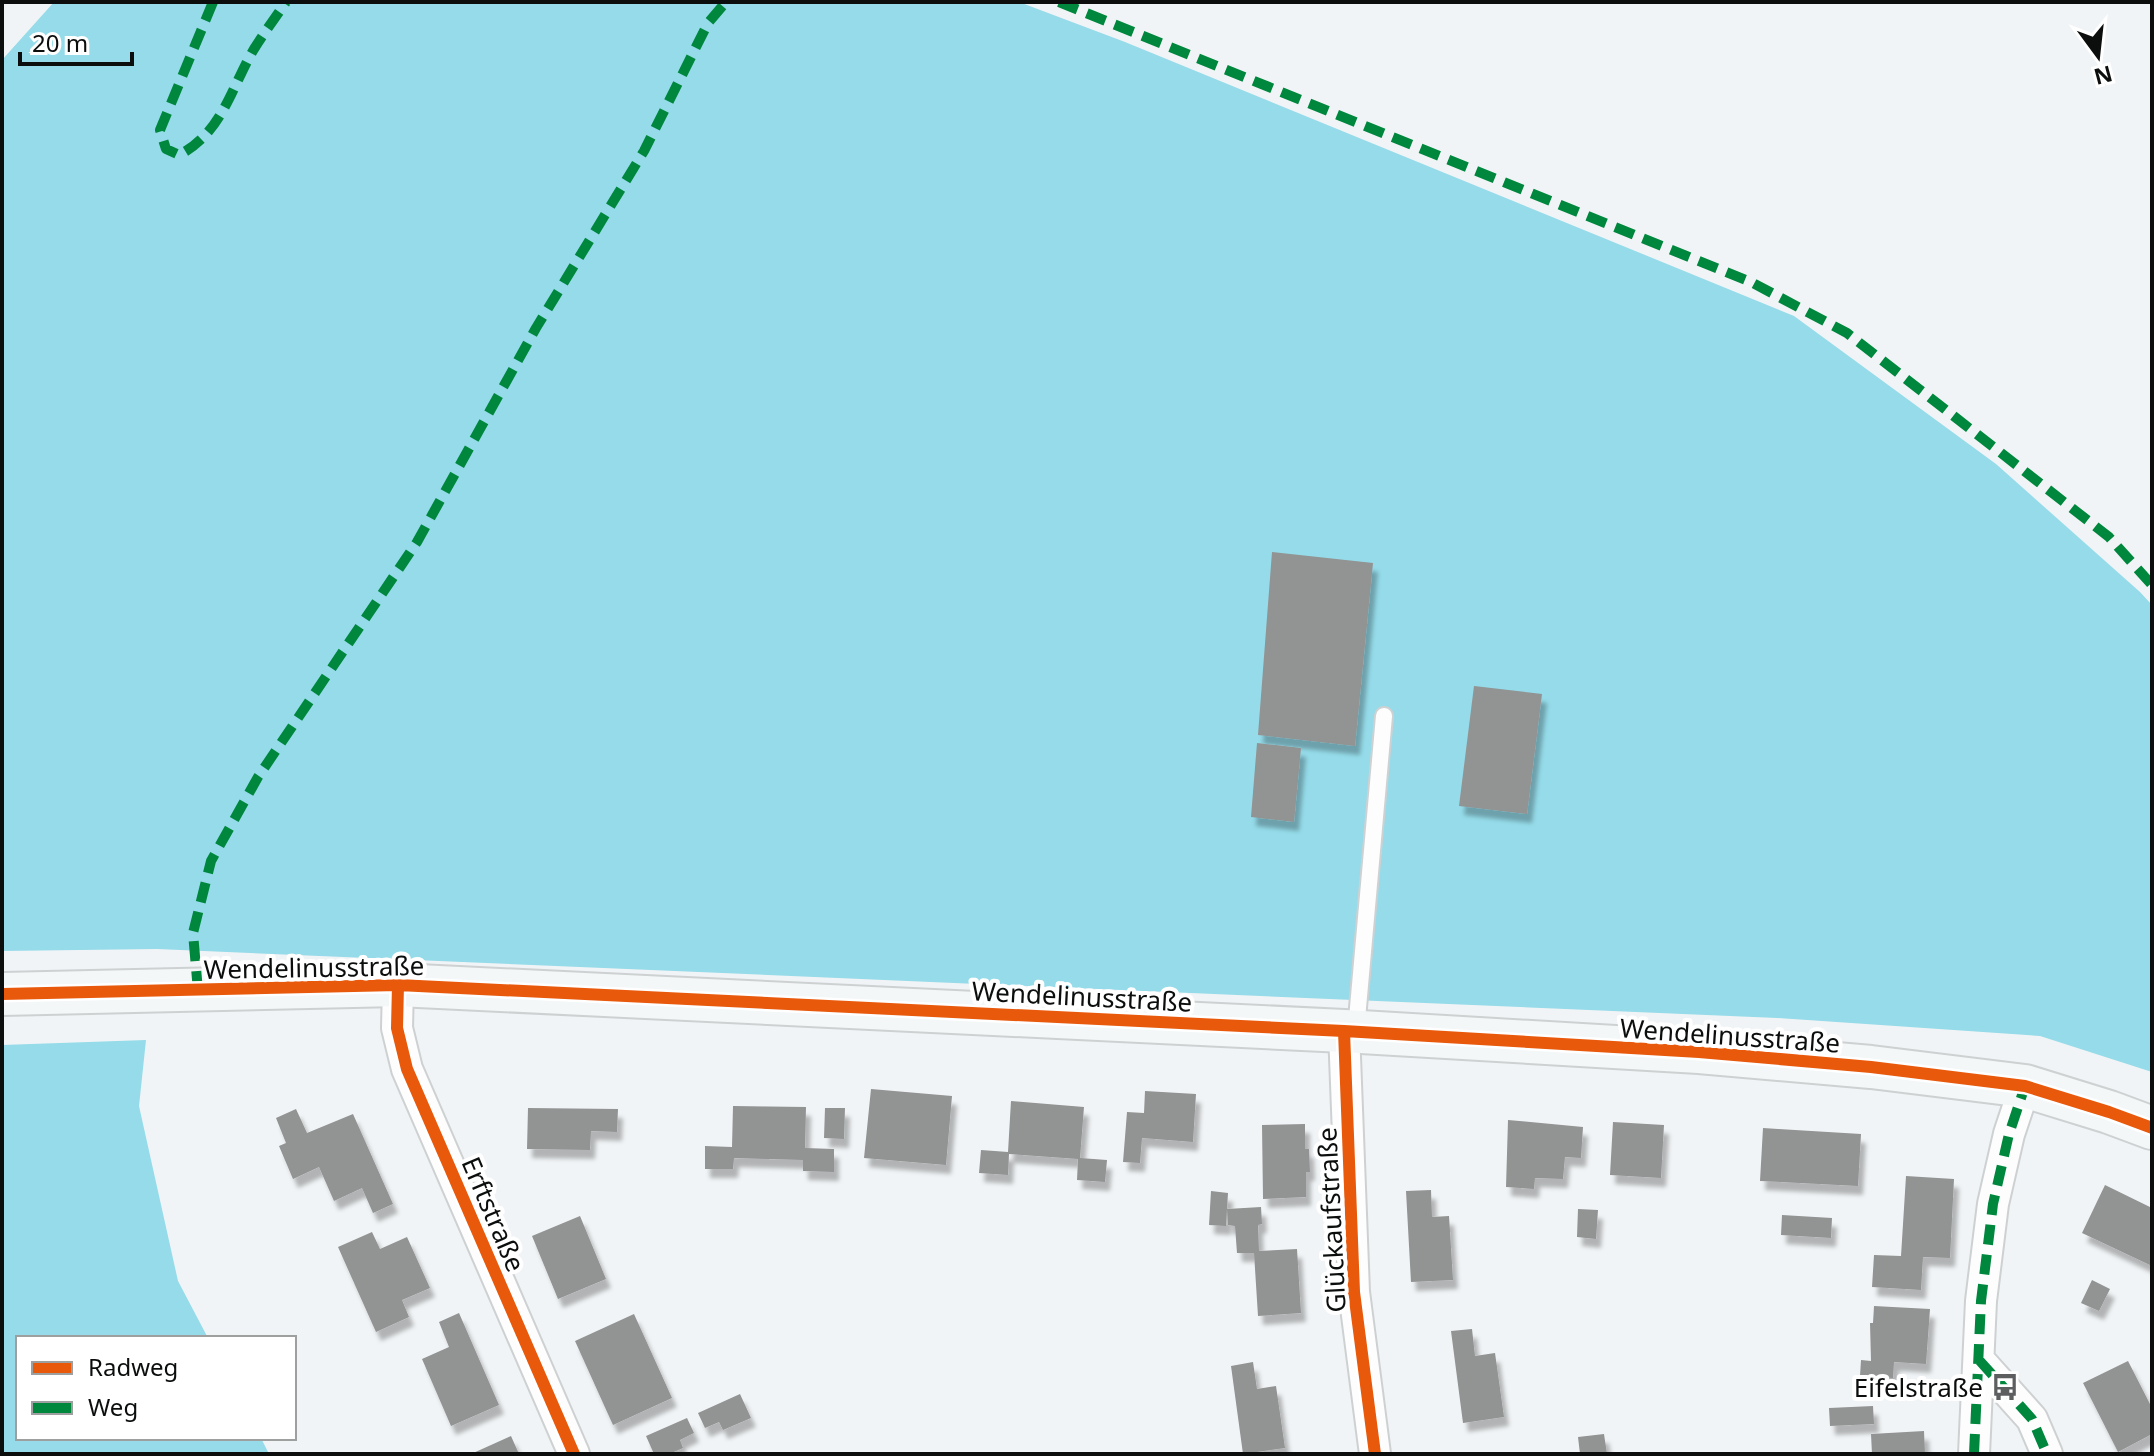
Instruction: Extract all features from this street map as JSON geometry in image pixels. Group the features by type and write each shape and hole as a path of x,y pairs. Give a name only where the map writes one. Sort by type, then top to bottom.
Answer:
{"main road":[{"name":"Wendelinusstraße","path":"2,994 398,985 1350,1031 1871,1067 2025,1086 2152,1128"}],"street":[{"name":"Erftstraße","path":"398,985 397,1028 407,1069 574,1454"},
{"name":"Glückaufstraße","path":"1350,1031 1354,1292 1375,1454"},
{"path":"1974,1454 1981,1301 1993,1204 2009,1134 2025,1086"},
{"path":"1979,1360 2032,1419 2047,1454"}],"lane":[{"path":"1350,1031 1384,716"}],"shaded area":[{"path":"54,2 1019,2 1125,42 1794,316 1996,464 2152,605 2152,1072 2040,1036 1777,1018 157,949 2,951 2,60"},
{"path":"146,1040 139,1106 178,1281 207,1336 16,1336 16,1440 262,1440 269,1454 3,1454 2,1045"}],"building":[{"path":"1272,552 1373,563 1355,746 1258,735"},
{"path":"1474,686 1542,694 1527,814 1459,806"},
{"path":"1257,743 1301,748 1294,822 1251,817"},
{"path":"871,1089 952,1096 946,1165 864,1158"},
{"path":"1145,1091 1196,1094 1193,1142 1142,1138 1140,1163 1123,1162 1127,1112 1144,1113"},
{"path":"1011,1101 1084,1107 1080,1158 1107,1160 1105,1182 1077,1180 1078,1159 1009,1154 1008,1175 979,1173 981,1150 1008,1152"},
{"path":"733,1106 806,1107 805,1148 834,1149 834,1172 803,1171 803,1160 734,1158 733,1169 705,1169 705,1146 732,1147"},
{"path":"528,1108 618,1109 617,1132 591,1131 590,1150 527,1149"},
{"path":"825,1108 845,1108 844,1139 824,1138"},
{"path":"296,1109 307,1133 353,1114 393,1204 373,1213 362,1188 334,1201 319,1167 293,1179 279,1146 286,1143 276,1118"},
{"path":"1508,1120 1583,1127 1581,1158 1565,1157 1563,1179 1535,1178 1534,1189 1506,1187"},
{"path":"1613,1122 1664,1125 1661,1178 1610,1175"},
{"path":"1305,1124 1305,1149 1309,1149 1310,1172 1306,1172 1306,1197 1263,1199 1262,1125"},
{"path":"1763,1128 1861,1134 1858,1186 1760,1181"},
{"path":"1906,1176 1954,1179 1950,1258 1923,1257 1921,1290 1872,1287 1874,1255 1901,1256"},
{"path":"2105,1185 2152,1208 2152,1266 2082,1233"},
{"path":"1431,1190 1432,1217 1449,1216 1453,1280 1411,1282 1406,1191"},
{"path":"1211,1191 1228,1193 1226,1226 1209,1225"},
{"path":"1261,1207 1259,1251 1297,1249 1301,1313 1258,1316 1254,1253 1237,1253 1235,1226 1228,1225 1227,1209"},
{"path":"1578,1209 1598,1210 1596,1239 1577,1237"},
{"path":"1782,1215 1832,1218 1831,1238 1781,1235"},
{"path":"580,1216 606,1279 558,1299 532,1236"},
{"path":"372,1232 380,1249 407,1237 430,1288 402,1300 409,1317 376,1332 338,1247"},
{"path":"2092,1280 2110,1289 2099,1311 2081,1303"},
{"path":"1874,1306 1930,1309 1926,1364 1894,1362 1893,1378 1860,1376 1861,1360 1871,1361 1870,1323 1873,1323"},
{"path":"459,1313 499,1405 451,1426 422,1359 449,1347 439,1322"},
{"path":"634,1314 672,1398 613,1425 575,1341"},
{"path":"1472,1329 1475,1356 1495,1353 1504,1417 1463,1423 1451,1331"},
{"path":"2128,1361 2152,1408 2152,1434 2118,1452 2083,1383"},
{"path":"1253,1362 1257,1389 1276,1386 1285,1448 1243,1454 1231,1366"},
{"path":"740,1394 751,1418 723,1430 719,1422 705,1428 698,1413"},
{"path":"1873,1406 1874,1424 1830,1426 1829,1408"},
{"path":"687,1418 694,1433 680,1440 683,1448 669,1454 654,1454 646,1436"},
{"path":"1924,1431 1925,1454 1872,1454 1871,1434"},
{"path":"1604,1434 1607,1454 1580,1454 1578,1437"},
{"path":"511,1436 519,1454 471,1454"}],"marked path":[{"path":"213,2 160,130 166,149 179,155 194,146 216,122 254,49 286,2"},
{"path":"198,991 193,933 211,861 258,777 417,542 536,328 644,151 708,23 726,2"},
{"path":"1059,2 1751,282 1847,333 2109,537 2152,585"},
{"path":"1974,1454 1981,1301 1993,1204 2009,1134 2025,1086"},
{"path":"1979,1360 2032,1419 2047,1454"}],"cycle path":[{"path":"398,985 397,1028 407,1069 574,1454"},
{"path":"2,994 398,985 1344,1031 1699,1052 1871,1067 2025,1086 2152,1128"},
{"path":"1344,1031 1354,1292 1375,1454"}],"place":[{"name":"Eifelstraße","path":"2005,1387"}]}
